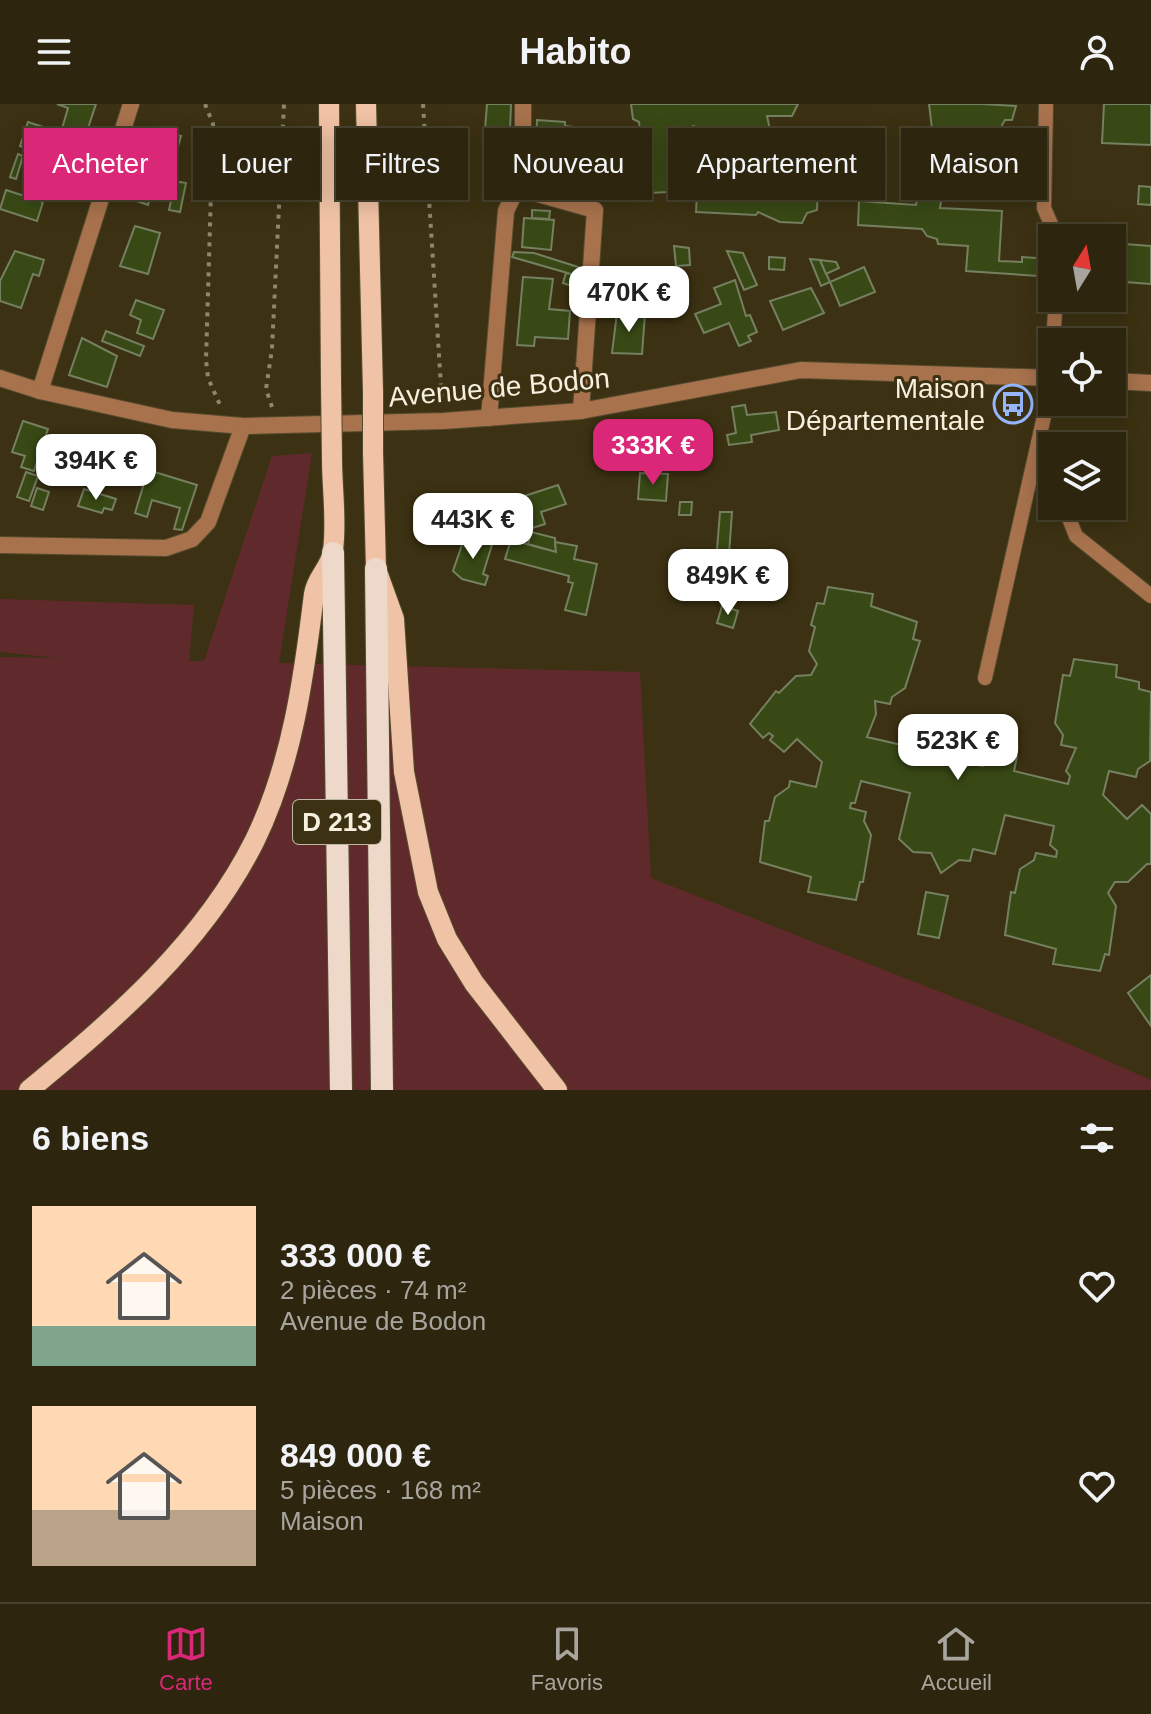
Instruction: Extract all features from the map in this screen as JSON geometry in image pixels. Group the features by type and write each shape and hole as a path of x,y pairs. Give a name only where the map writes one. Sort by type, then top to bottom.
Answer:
{"highway":[{"name":"D 213","path":"333,553 341,1090"},
{"name":"D 213","path":"376,569 382,1090"}],"main road":[{"name":"D 213","path":"329,104 333,553"},
{"name":"D 213","path":"366,104 376,569"},
{"path":"29,1090 100,1031 171,961 221,897 255,840 292,733 315,588 333,553"},
{"path":"376,569 394,619 404,772 428,892 447,939 474,983 557,1090"}],"street":[{"path":"40,391 131,104"},
{"path":"523,104 523,128"},
{"path":"489,418 506,211 511,200"},
{"path":"560,200 595,210 581,411"},
{"name":"Avenue de Bodon","path":"0,378 40,391 172,420 238,426 443,421 581,411 801,370 1038,378"},
{"path":"1126,382 1151,383"},
{"path":"0,545 166,548 192,539 208,522 238,426"}],"lane":[{"path":"1046,104 1044,208 1051,224"},
{"path":"985,678 1038,442"},
{"path":"1070,520 1076,536 1151,596"}],"path":[{"path":"205,104 213,124 206,360 215,398 238,426"},
{"path":"282,425 266,389 273,337 284,104"},
{"path":"423,104 443,421"}],"shaded area":[{"path":"312,453 279,663 640,672 651,878 1037,1030 1151,1080 1151,1090 0,1090 0,657 59,658 0,652 0,599 194,605 189,661 204,661 272,456"}],"building":[{"path":"57,104 96,104 88,128 62,128 68,108"},
{"path":"487,104 511,104 510,128 485,128"},
{"path":"631,104 798,104 792,116 767,116 770,128 668,128 668,192 652,193 652,128 640,128 639,122 633,119"},
{"path":"929,104 1016,106 1012,120 1005,120 1002,128 932,128"},
{"path":"1104,104 1151,104 1151,145 1102,143"},
{"path":"537,120 565,122 565,126 573,127 573,128 537,128"},
{"path":"28,122 46,128 26,128"},
{"path":"18,154 23,156 16,179 10,177"},
{"path":"177,183 186,183 180,212 169,210 171,200 177,200"},
{"path":"1139,186 1151,187 1151,205 1138,204"},
{"path":"6,190 24,196 24,200 43,202 37,221 0,209"},
{"path":"697,200 817,200 817,210 807,213 802,223 780,222 758,212 756,215 696,212"},
{"path":"917,200 929,200 941,201 940,208 1002,211 999,261 1022,262 1022,257 1037,258 1038,276 966,271 968,246 938,244 937,239 927,236 922,229 858,225 859,201 916,205"},
{"path":"532,210 550,211 549,219 532,218"},
{"path":"524,218 554,220 551,250 522,247"},
{"path":"135,226 160,233 148,274 120,266"},
{"path":"1126,244 1151,246 1151,284 1126,282"},
{"path":"674,246 689,248 690,265 676,266"},
{"path":"15,251 44,260 39,276 33,274 21,308 0,301 0,281"},
{"path":"727,251 743,253 757,285 744,290"},
{"path":"514,252 534,253 581,268 578,276 512,257"},
{"path":"769,257 785,258 784,270 769,269"},
{"path":"810,259 820,260 830,282 821,286"},
{"path":"820,260 836,262 839,268 826,274"},
{"path":"864,267 875,292 840,306 830,282"},
{"path":"566,273 581,277 578,288 563,283"},
{"path":"523,277 553,279 549,309 570,311 568,339 535,337 534,346 517,345"},
{"path":"735,280 746,316 750,315 757,332 748,336 751,341 739,346 729,323 704,333 695,314 721,304 714,288"},
{"path":"811,288 824,313 783,330 770,301"},
{"path":"136,300 164,310 153,339 137,333 141,320 130,315"},
{"path":"617,313 645,314 642,354 612,353"},
{"path":"106,331 144,346 140,356 102,341"},
{"path":"82,338 117,356 107,387 69,375"},
{"path":"745,405 747,415 776,412 779,430 751,435 752,442 729,445 727,435 736,433 732,407"},
{"path":"23,421 48,429 34,471 21,467 25,456 12,452"},
{"path":"66,435 90,443 78,476 62,471 60,475 52,472"},
{"path":"96,459 104,461 98,482 89,480"},
{"path":"148,470 197,485 182,530 174,529 180,508 152,500 147,517 135,513"},
{"path":"26,472 38,476 29,501 17,497"},
{"path":"640,473 668,474 666,501 638,499"},
{"path":"558,485 566,504 541,512 545,524 516,533 500,504"},
{"path":"37,488 49,492 43,510 31,506"},
{"path":"84,489 116,499 112,510 104,508 102,513 78,506"},
{"path":"680,502 692,502 691,515 679,515"},
{"path":"720,512 732,512 729,554 757,560 755,573 716,562"},
{"path":"531,532 555,538 556,552 528,544"},
{"path":"465,536 492,545 483,574 488,576 485,585 462,579 453,571"},
{"path":"511,540 556,552 555,542 577,546 574,559 597,564 586,615 565,610 573,583 568,582 569,576 505,559"},
{"path":"828,587 873,594 871,606 917,622 913,639 920,641 905,688 892,697 890,704 875,701 876,714 867,737 919,749 923,734 942,723 961,727 952,759 983,766 988,734 1007,738 1017,757 1014,771 1068,784 1070,776 1066,771 1076,748 1061,745 1063,735 1055,723 1063,675 1070,676 1074,659 1117,665 1116,677 1139,682 1139,689 1151,692 1150,761 1138,769 1136,777 1109,771 1103,795 1127,819 1142,805 1151,814 1151,864 1147,864 1128,882 1115,882 1108,893 1116,906 1109,955 1105,954 1100,971 1053,964 1056,949 1005,935 1011,892 1015,893 1020,869 1034,860 1036,853 1056,857 1057,851 1050,845 1054,826 1005,815 995,854 973,849 970,861 959,860 941,873 931,853 913,852 899,839 910,793 861,781 855,803 851,803 850,808 866,812 864,821 871,835 863,882 860,882 856,900 808,892 811,877 760,862 765,821 769,821 775,797 789,787 790,781 816,787 822,762 797,739 784,752 770,740 773,736 769,733 763,738 750,724 776,691 779,693 796,676 811,675 817,664 809,651 815,627 811,625 817,603 824,604"},
{"path":"722,606 738,611 733,628 717,623"},
{"path":"926,892 948,896 939,938 918,934"},
{"path":"1151,975 1151,1026 1128,993"}],"place":[{"name":"Maison Départementale","path":"1013,404"}]}
